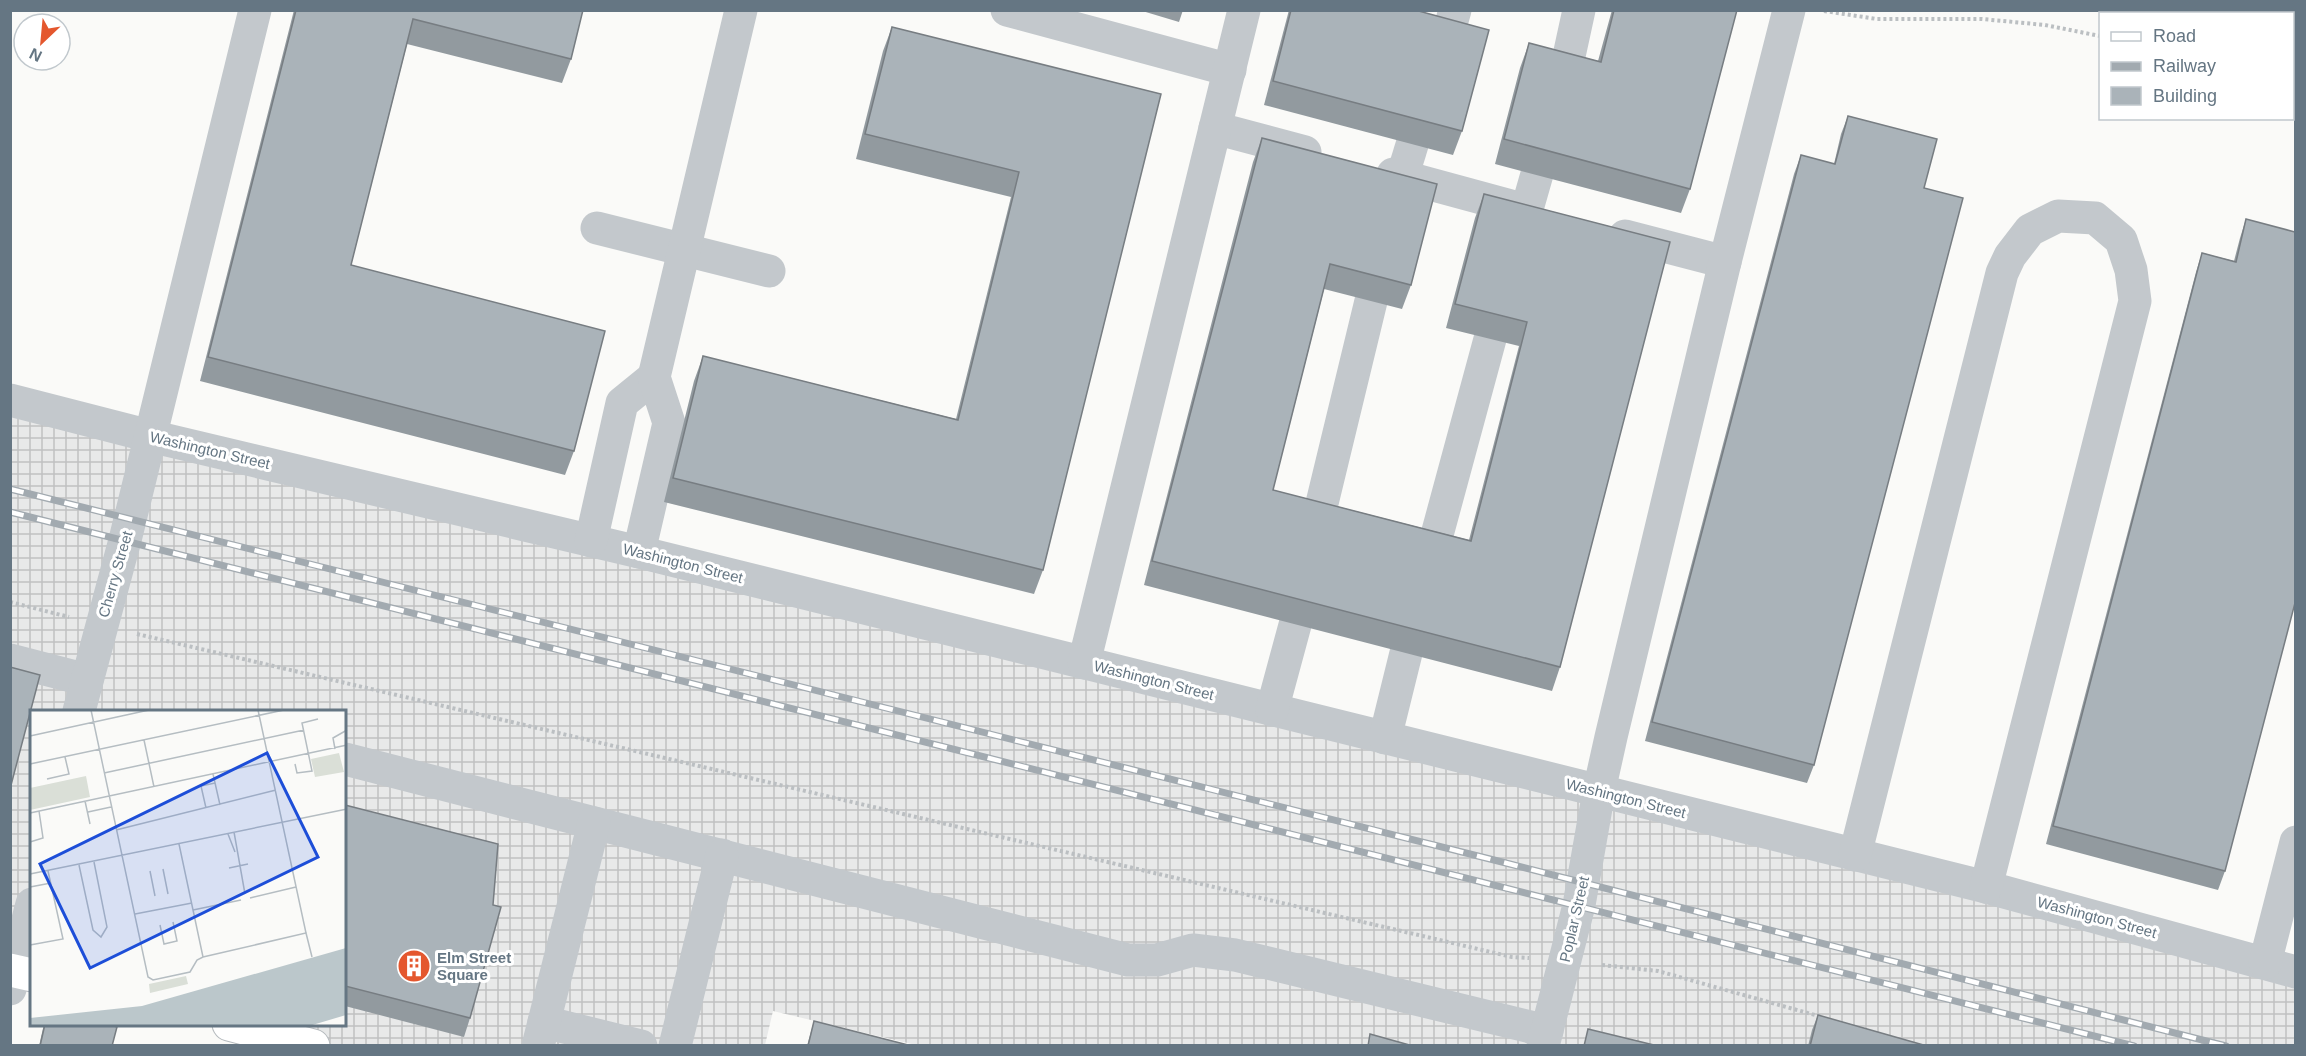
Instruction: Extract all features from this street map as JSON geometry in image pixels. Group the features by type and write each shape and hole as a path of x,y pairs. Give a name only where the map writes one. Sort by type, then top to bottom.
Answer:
{"main road":[{"path":"237,1026 313,1046"}],"street":[{"name":"Cherry Street","path":"79,710 125,540 255,10"},
{"path":"639,552 669,423 654,377 741,10"},
{"path":"1007,10 1230,70"},
{"path":"1084,663 1244,10"},
{"path":"1445,45 1455,10"},
{"path":"1564,79 1579,10"},
{"name":"Poplar Street","path":"1545,1038 1584,882 1599,791 1725,262 1789,10"},
{"path":"1215,128 1336,159"},
{"path":"1398,188 1412,145"},
{"path":"1369,168 1398,188 1523,220 1559,219"},
{"path":"1523,220 1537,174"},
{"path":"1854,855 2002,273 2010,256 2030,230 2058,216 2095,218 2121,240 2131,270 2135,301 1986,887"},
{"path":"1592,227 1725,262"},
{"path":"597,228 769,271"},
{"path":"1316,528 1371,301"},
{"path":"1431,557 1490,339"},
{"path":"591,541 622,403 654,377"},
{"name":"Washington Street","path":"10,400 150,436 639,552 1986,887 2280,968"},
{"path":"1272,710 1295,625"},
{"path":"1385,738 1406,653"},
{"path":"10,660 87,680"},
{"path":"346,759 1128,960 1157,960 1193,950 1235,955 1545,1038"},
{"path":"594,823 541,1034 640,1046"},
{"path":"2280,968 2294,851"},
{"path":"675,1046 722,855"},
{"path":"17,976 30,914"}],"path":[{"path":"1821,10 1877,19 1982,19 2045,25 2099,36"},
{"path":"10,602 1512,957 1658,971 1832,1020"}],"shaded area":[{"path":"10,400 2295,972 2295,1045 920,1046 773,1011 765,1045 316,1045 237,1026 346,1026 346,710 30,710 30,973 11,968"}],"building":[{"path":"296,10 583,10 571,59 413,19 351,265 605,331 574,451 208,357"},
{"path":"1291,10 1415,10 1489,30 1462,131 1273,81"},
{"path":"1614,10 1737,10 1690,189 1504,139 1529,43 1601,62"},
{"path":"892,27 1161,94 1043,570 673,478 703,356 958,420 1019,172 865,134"},
{"path":"1848,116 1937,139 1924,188 1963,198 1814,765 1652,722 1801,155 1835,164"},
{"path":"1262,138 1437,184 1411,285 1330,264 1273,490 1471,541 1527,322 1455,304 1484,194 1670,242 1560,667 1152,561"},
{"path":"2246,219 2295,232 2295,603 2225,871 2053,826 2202,253 2236,262"},
{"path":"10,667 40,675 10,789"},
{"name":"Elm Street Square","path":"346,805 498,844 493,905 501,907 470,1018 346,986"},
{"path":"1818,1015 1927,1046 1810,1046"},
{"path":"814,1021 912,1046 808,1046"},
{"path":"45,1026 117,1027 112,1046 40,1046"},
{"path":"1588,1029 1658,1046 1584,1046"},
{"path":"1370,1034 1413,1046 1368,1046"}],"railway":[{"path":"10,489 1502,862 2226,1046"},
{"path":"10,512 2134,1046"}],"place":[{"name":"Elm Street Square","path":"414,966"}]}
